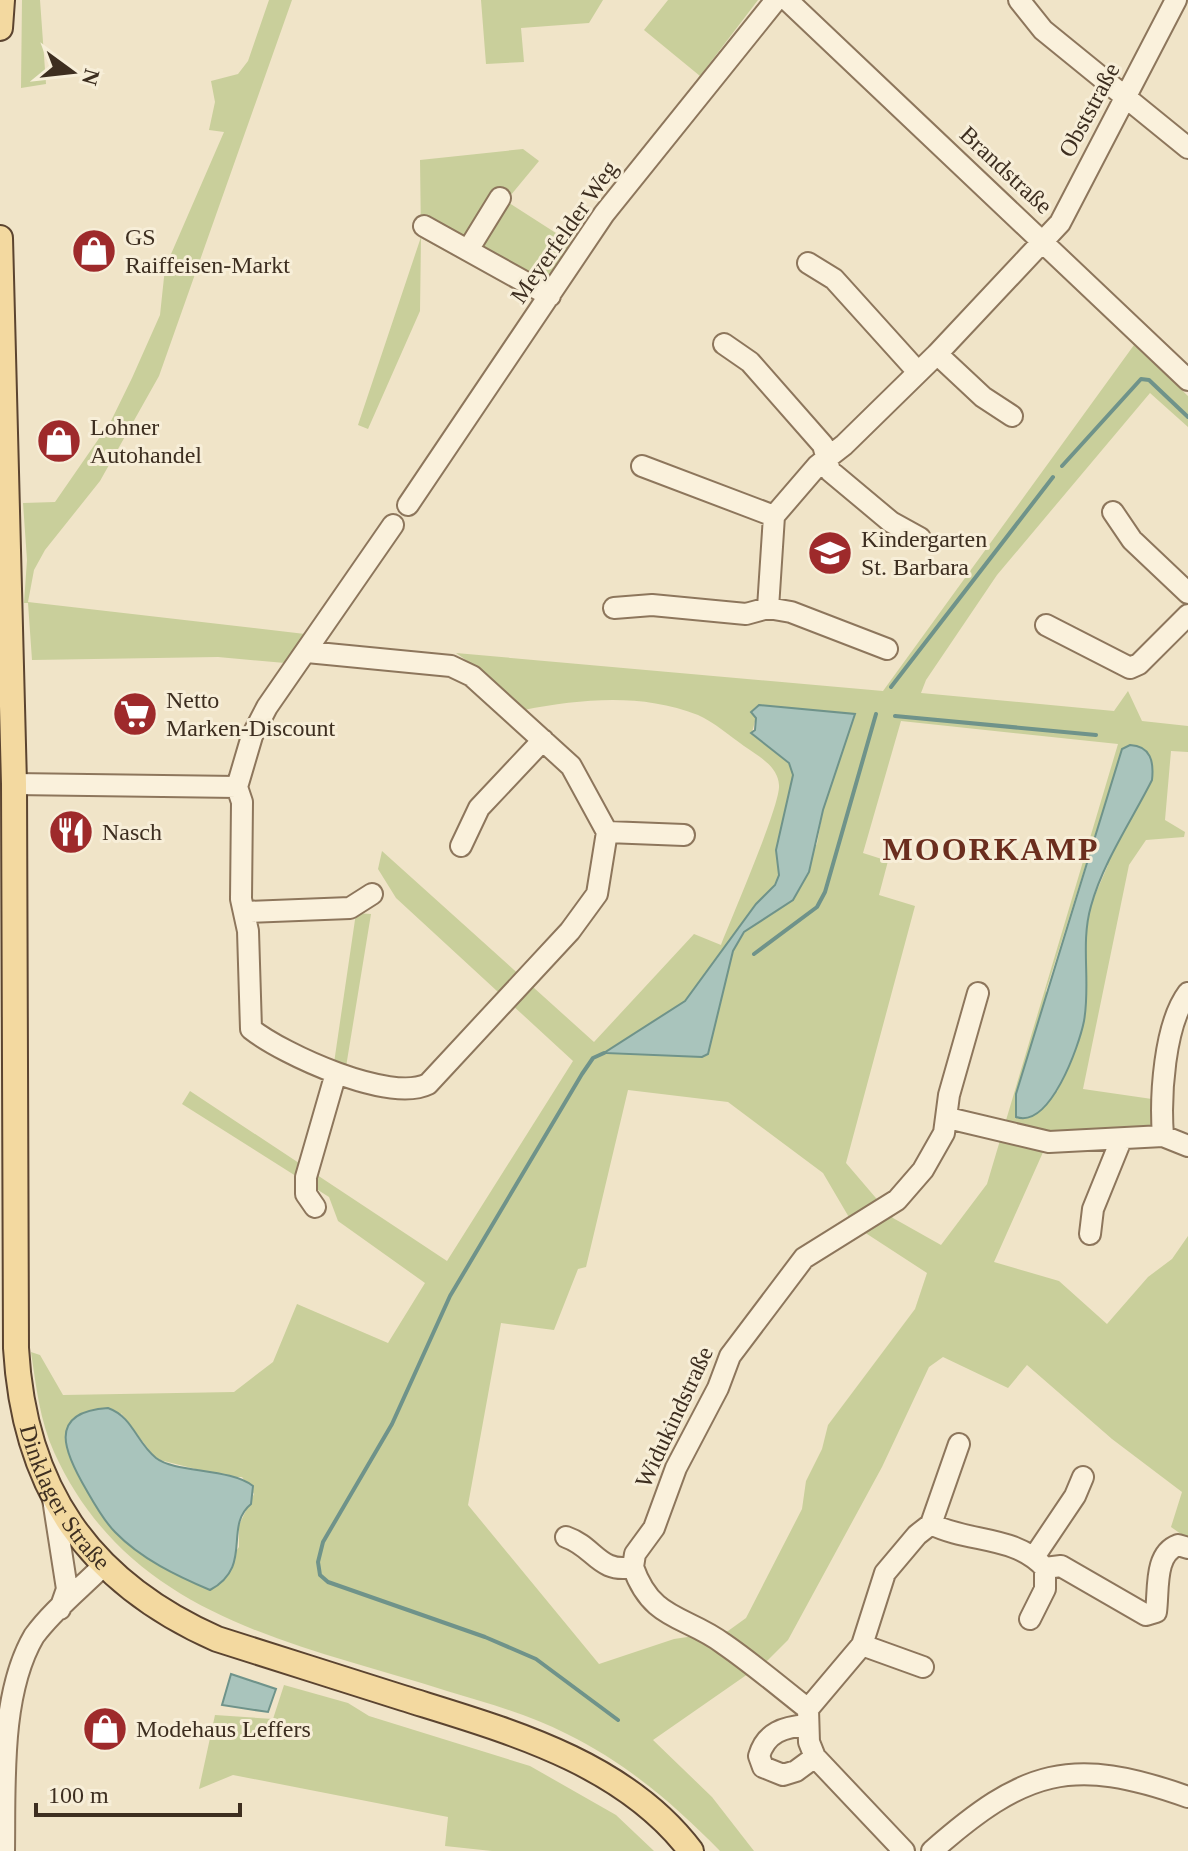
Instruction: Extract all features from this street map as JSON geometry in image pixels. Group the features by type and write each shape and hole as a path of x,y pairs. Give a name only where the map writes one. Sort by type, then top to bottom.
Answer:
{"main road":[{"path":"0,28 2,0"},
{"name":"Dinklager Straße","path":"0,238 4,534 14,784 8,1325 31,1448 53,1498 79,1539 103,1566 149,1604 217,1639 506,1730 564,1753 604,1776 652,1812 691,1851"}],"street":[{"name":"Meyerfelder Weg","path":"408,505 604,214 776,0"},
{"name":"Brandstraße","path":"787,0 1188,380"},
{"path":"1019,0 1043,30 1188,148"},
{"name":"Obststraße","path":"774,516 828,456 844,445 937,354 1060,223 1176,0"},
{"path":"468,250 500,198"},
{"path":"424,226 550,296"},
{"path":"808,263 834,279 918,372"},
{"path":"724,344 750,362 823,445 830,471 891,522 920,538"},
{"path":"937,354 983,397 1012,416"},
{"path":"642,466 774,516 768,608"},
{"path":"1113,512 1132,540 1188,593"},
{"path":"307,652 451,666 472,676 580,777 607,832 597,894 570,931 428,1084 416,1090 336,1073 251,1029 246,912 241,899 242,802 237,787 260,721 393,525"},
{"path":"614,608 652,605 746,614 768,608 791,612 887,649"},
{"path":"1046,625 1130,668 1188,616"},
{"path":"461,846 479,808 543,740"},
{"path":"14,784 237,787"},
{"path":"607,832 684,835"},
{"path":"246,912 350,908 372,894"},
{"name":"Widukindstraße","path":"633,1567 635,1554 654,1528 676,1468 718,1388 730,1356 804,1258 897,1200 923,1170 944,1133 949,1095 973,1022 978,993"},
{"path":"1163,1136 1163,1080 1179,1006 1188,993"},
{"path":"315,1207 306,1194 306,1177 336,1073"},
{"path":"948,1118 1049,1142 1163,1136 1188,1146"},
{"path":"1090,1234 1093,1209 1121,1140"},
{"path":"815,1757 796,1771 783,1775 763,1767 759,1756 772,1734 808,1717 862,1645 879,1583 917,1535 931,1524 959,1444"},
{"path":"1030,1619 1045,1589 1040,1563 1083,1477"},
{"path":"53,1498 67,1589 60,1609"},
{"path":"931,1524 1011,1546 1040,1563 1061,1566 1146,1615 1156,1612 1162,1558 1167,1549 1178,1545 1188,1548"},
{"path":"566,1537 582,1542 606,1566 616,1570 633,1567 640,1587 665,1615 721,1641 808,1717 815,1757 904,1851"},
{"path":"4,1851 3,1716 10,1686 23,1653 36,1633 103,1566"},
{"path":"862,1645 923,1667"},
{"path":"932,1851 1002,1795 1032,1782 1066,1774 1101,1772 1138,1779 1188,1797"}],"green space":[{"path":"22,0 40,0 46,84 21,88"},
{"path":"269,0 292,0 159,376 100,481 45,550 34,570 28,602 305,634 285,663 218,657 32,660 28,603 24,603 27,560 23,503 55,502 111,421 160,315 165,268 224,132 209,130 215,102 211,81 238,74 248,61"},
{"path":"481,0 603,0 589,23 521,28 524,62 486,64"},
{"path":"668,0 758,0 700,76 644,30"},
{"path":"523,149 539,161 506,201 573,244 537,301 421,238 420,311 368,429 358,425 421,237 420,160"},
{"path":"1134,345 1188,396 1188,427 1150,393 997,575 926,680 921,693 1114,711 1128,691 1142,721 1188,726 1188,752 1171,751 1165,820 1185,832 1184,837 1146,840 1129,865 1083,1089 1152,1099 1151,1124 1144,1132 1044,1150 994,1262 1059,1281 1107,1324 1148,1277 1172,1259 1188,1236 1188,1539 1171,1527 1182,1492 1112,1439 1027,1365 1008,1388 943,1357 929,1367 882,1467 788,1640 768,1660 653,1740 712,1797 754,1851 720,1851 648,1786 589,1745 567,1734 493,1705 274,1637 220,1615 170,1587 125,1552 86,1508 49,1440 31,1352 40,1355 63,1395 234,1392 273,1362 297,1304 388,1343 425,1283 338,1221 329,1197 182,1104 190,1091 447,1261 573,1061 396,898 378,869 382,851 594,1042 694,934 721,945 777,796 778,778 771,767 710,721 677,708 611,700 524,710 486,674 456,653 883,691","holes":["759,705 855,714 823,810 817,844 760,920 744,932 733,951 708,1054 701,1057 605,1053 685,1001 756,904 775,885 779,875 776,849 793,775 789,763 752,732 756,718 751,712","901,721 1118,744 987,1184 941,1245 893,1218 846,1163 915,906 879,895 888,861 863,853","1122,749 1108,865 1085,927 1084,1020 1057,1092 1046,991","628,1090 728,1102 823,1173 850,1219 864,1232 927,1273 915,1309 828,1425 822,1449 806,1481 802,1509 746,1618 728,1631 674,1639 599,1664 468,1505 501,1323 554,1330 578,1269 586,1267","121,1413 156,1459 227,1477 242,1477 254,1494 239,1525 239,1547 210,1590 157,1565"]},
{"path":"356,913 371,914 346,1067 334,1063"},
{"path":"284,1685 348,1703 369,1716 530,1766 616,1815 654,1851 492,1851 445,1846 448,1817 233,1775 199,1789 215,1715 273,1719"}],"water":[{"path":"759,705 855,714 823,810 809,872 793,900 744,932 733,951 708,1054 702,1057 604,1053 685,1001 756,904 775,885 779,875 776,850 793,775 789,763 751,733 755,730 756,718 751,712"},
{"path":"1130,745 1143,748 1150,756 1152,780 1110,857 1091,906 1086,935 1086,1006 1081,1033 1069,1066 1051,1098 1040,1111 1028,1117 1016,1117 1016,1094 1122,749"},
{"path":"108,1408 123,1417 149,1452 165,1463 231,1476 253,1486 251,1504 239,1524 231,1570 210,1590 160,1566 125,1542 103,1518 79,1477 67,1450 68,1426 75,1417 88,1411"},
{"path":"231,1674 276,1689 268,1712 222,1705"}],"waterway":[{"path":"1062,466 1141,379 1149,380 1188,417"},
{"path":"891,687 1053,477"},
{"path":"754,954 817,907 825,892 876,714"},
{"path":"895,716 1096,735"},
{"path":"604,1053 593,1058 582,1074 450,1296 392,1424 323,1542 318,1562 320,1575 328,1582 485,1637 536,1659 618,1720"}],"place":[{"name":"GS Raiffeisen-Markt","path":"94,251"},
{"name":"Lohner Autohandel","path":"59,441"},
{"name":"Kindergarten St. Barbara","path":"830,553"},
{"name":"Netto Marken-Discount","path":"135,714"},
{"name":"Nasch","path":"71,832"},
{"name":"Modehaus Leffers","path":"105,1729"}],"district":[{"name":"MOORKAMP","path":"991,849"}]}
